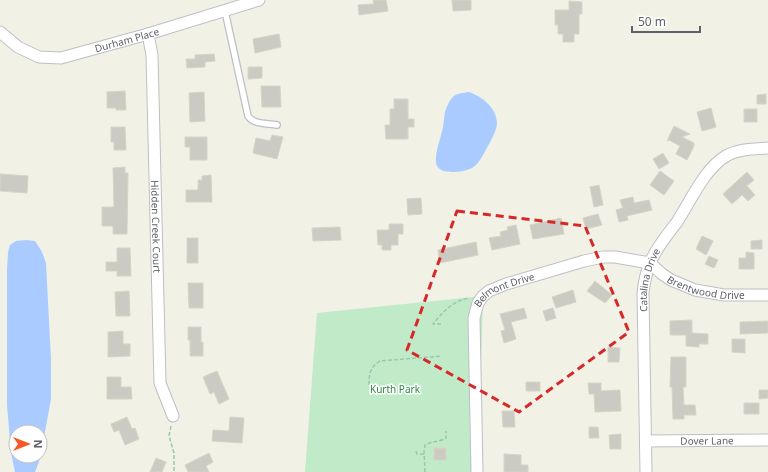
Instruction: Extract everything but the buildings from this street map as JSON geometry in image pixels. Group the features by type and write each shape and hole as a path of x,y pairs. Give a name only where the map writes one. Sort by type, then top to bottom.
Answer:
{"street":[{"name":"Durham Place","path":"1,34 18,47 39,57 61,58 148,34 253,1"},
{"name":"Hidden Creek Court","path":"148,34 152,55 160,383 173,416"},
{"name":"Catalina Drive","path":"646,472 643,293 644,282 650,263 658,248 708,173 715,165 727,156 742,150 768,148"},
{"name":"Belmont Drive","path":"477,472 474,318 478,303 483,296 489,291 506,284 584,261 603,257 615,257 650,263"},
{"name":"Brentwood Drive","path":"650,263 671,280 695,290 724,295 768,295"},
{"name":"Dover Lane","path":"646,441 768,440"}],"lane":[{"path":"225,11 248,116 254,122 277,125"}],"path":[{"path":"441,324 433,324 450,305 466,298 483,296"},
{"path":"369,385 371,369 380,361 442,356"},
{"path":"173,416 169,436 174,453 174,472"},
{"path":"425,472 425,445 430,442 442,441 446,438 446,431"},
{"path":"416,451 417,454 424,454"}],"highlighted area":[{"path":"457,211 585,226 629,332 519,412 407,350"}],"green space":[{"name":"Kurth Park","path":"483,296 478,472 305,472 317,313"}],"water":[{"path":"469,92 484,100 492,108 496,118 496,129 478,163 473,167 461,171 443,171 437,166 436,158 445,111 449,102 454,96"},
{"path":"16,241 35,241 42,252 46,263 51,359 51,399 46,424 9,424 7,405 7,270 10,245"},
{"path":"13,464 38,464 35,472 15,472"}]}
